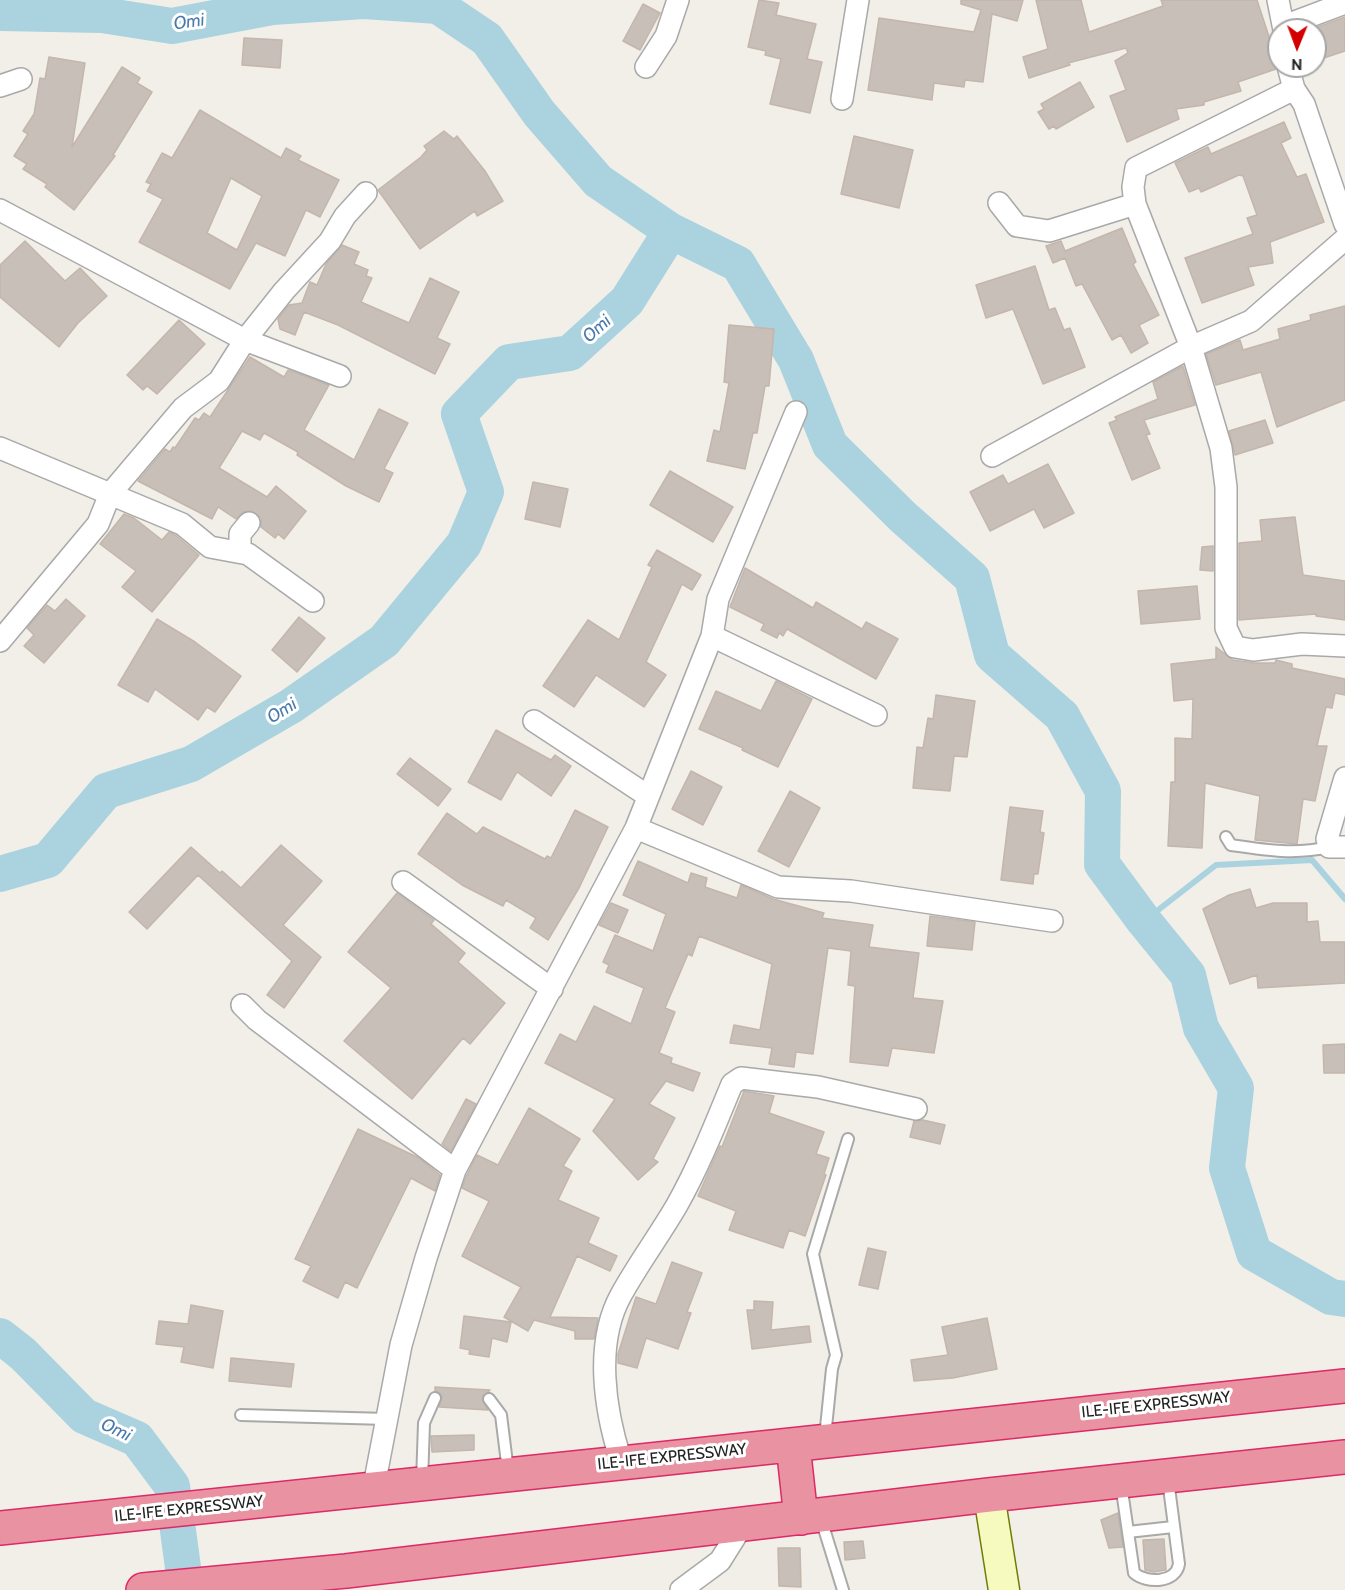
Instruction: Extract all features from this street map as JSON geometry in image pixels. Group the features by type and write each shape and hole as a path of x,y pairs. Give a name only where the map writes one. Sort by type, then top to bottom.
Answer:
{"highway":[{"name":"ILE-IFE EXPRESSWAY","path":"0,1528 374,1491 422,1483 621,1461 809,1444 1065,1414 1345,1386"},
{"path":"809,1444 810,1516"},
{"path":"149,1589 221,1583 350,1580 810,1516 1345,1457"}],"street":[{"path":"646,67 666,36 678,0"},
{"path":"842,99 858,0"},
{"path":"1278,0 1282,18"},
{"path":"1308,18 1345,3"},
{"path":"1291,78 1294,89 1304,104 1345,224"},
{"path":"0,86 21,79"},
{"path":"1294,89 1136,168 1133,187 1135,204 1191,347 1221,448 1226,488 1227,628 1235,647 1253,650 1302,644 1345,646"},
{"path":"0,641 98,524 110,494 183,408 219,381 245,340 284,291 330,241 345,216 366,193"},
{"path":"999,202 1017,226 1048,231 1135,204"},
{"path":"0,210 245,340 340,376"},
{"path":"992,456 1191,347 1251,321 1345,239"},
{"path":"374,1491 404,1334 426,1258 456,1170 636,828 712,636 718,599 796,412"},
{"path":"0,448 182,524 210,547 248,554 313,601"},
{"path":"240,552 240,534 249,523"},
{"path":"712,636 876,715"},
{"path":"534,721 648,796"},
{"path":"1337,847 1327,839 1345,778"},
{"path":"636,828 778,887 851,891 1052,921"},
{"path":"402,882 552,989"},
{"path":"242,1005 257,1020 456,1170"},
{"path":"621,1461 612,1433 606,1399 609,1335 620,1298 695,1171 732,1084 741,1078 818,1087 916,1108"},
{"path":"989,1495 1004,1590"},
{"path":"681,1590 720,1561 742,1526"}],"lane":[{"path":"1226,837 1231,845 1283,853 1337,847"},
{"path":"809,1444 837,1355 813,1254 848,1139"},
{"path":"422,1483 424,1424 435,1398"},
{"path":"489,1400 501,1414 508,1474"},
{"path":"241,1415 387,1419"},
{"path":"1121,1481 1134,1574 1145,1579 1170,1579 1176,1574 1179,1564 1168,1476"},
{"path":"810,1516 843,1590"},
{"path":"1128,1532 1173,1527"}],"building":[{"path":"759,0 779,3 776,15 816,24 807,59 822,62 810,113 770,104 781,59 765,55 766,51 748,47"},
{"path":"961,0 1023,0 1017,21 992,14 983,82 965,80 964,87 934,83 932,100 868,90 879,18 974,32 981,10 961,4"},
{"path":"1036,0 1081,0 1089,32 1163,6 1161,0 1257,0 1267,30 1267,72 1238,82 1241,91 1204,102 1204,105 1176,109 1179,119 1127,142 1110,96 1126,90 1115,61 1128,53 1126,48 1068,63 1070,65 1029,78 1023,57 1048,49"},
{"path":"643,4 660,13 640,50 623,41"},
{"path":"1345,17 1345,51 1327,57 1327,24"},
{"path":"244,38 282,40 280,68 242,65"},
{"path":"49,57 85,63 72,147 122,67 140,78 137,83 152,92 113,155 115,156 74,210 45,187 47,184 23,169 27,164 14,156 28,134 23,131 34,114 40,78 45,79"},
{"path":"1080,82 1094,107 1056,129 1054,126 1049,129 1038,112 1044,109 1041,104"},
{"path":"200,110 281,158 286,148 301,156 298,160 339,180 320,217 306,210 285,256 256,243 230,289 139,242 163,199 147,191 151,184 146,182 162,153 172,158","holes":["231,178 262,196 237,250 207,233"]},
{"path":"1284,122 1291,138 1281,143 1297,177 1306,174 1324,222 1270,242 1273,263 1248,267 1254,285 1202,303 1185,258 1253,234 1247,218 1257,215 1243,176 1239,175 1201,192 1199,188 1189,192 1175,163 1208,147 1211,154"},
{"path":"444,131 454,139 457,136 485,171 503,201 477,216 475,211 420,249 378,190 421,157 427,150 424,146"},
{"path":"854,136 913,150 899,208 841,194"},
{"path":"1122,228 1136,262 1133,264 1159,315 1139,325 1148,343 1131,353 1121,335 1112,340 1082,284 1076,286 1065,258 1053,263 1046,246 1061,241 1065,251"},
{"path":"25,241 65,281 80,268 107,296 78,323 59,347 0,297 0,265"},
{"path":"342,245 359,252 354,264 368,270 366,276 372,278 361,302 409,323 430,278 459,292 437,338 450,344 435,374 338,325 304,312 295,335 280,329 278,319 289,305 302,303 310,282 317,285 326,264"},
{"path":"1035,266 1049,310 1055,308 1064,330 1070,328 1085,367 1043,384 1013,309 986,318 976,285"},
{"path":"1345,306 1345,400 1277,427 1261,372 1216,385 1206,354 1240,340 1243,350 1280,339 1278,329 1311,320 1310,315"},
{"path":"179,320 205,344 157,394 147,386 143,390 127,375"},
{"path":"729,325 774,329 769,386 765,386 757,433 753,433 745,469 707,461 714,430 720,432 729,383 724,382"},
{"path":"250,357 284,377 288,370 329,385 304,430 354,460 379,409 408,423 384,469 393,473 379,502 346,486 297,455 298,452 264,433 260,440 242,431 219,468 267,497 276,486 306,511 284,539 278,534 275,538 261,527 261,518 252,511 243,512 236,519 218,507 212,519 138,481 165,449 170,452 173,447 175,448 195,418 199,420 204,413 210,417"},
{"path":"1183,366 1195,405 1144,420 1150,434 1146,435 1160,468 1132,480 1109,423 1117,420 1115,417 1158,399 1153,382"},
{"path":"1265,420 1273,443 1235,455 1229,431"},
{"path":"1048,464 1074,513 1044,528 1034,509 990,531 970,492 1003,475 1008,484"},
{"path":"670,471 733,507 713,542 650,505"},
{"path":"533,482 568,489 560,527 525,519"},
{"path":"124,514 134,518 162,540 169,532 175,535 199,555 152,612 122,587 136,571 100,544"},
{"path":"1295,517 1303,575 1345,581 1345,620 1316,616 1316,614 1239,620 1239,543 1262,541 1260,520"},
{"path":"1213,546 1213,571 1200,570 1202,547"},
{"path":"657,550 701,575 692,590 682,584 646,662 666,675 644,707 596,675 574,707 543,686 588,620 619,640 652,567 648,565"},
{"path":"745,568 813,608 816,602 862,629 866,622 898,639 876,679 787,629 783,636 779,633 777,638 761,630 764,624 730,607"},
{"path":"1197,586 1200,619 1141,624 1138,591"},
{"path":"66,599 85,616 44,663 24,646 34,635 27,628 47,605 55,611"},
{"path":"299,617 325,638 297,672 272,650"},
{"path":"157,619 195,642 241,676 215,712 207,707 198,720 155,689 148,702 118,685"},
{"path":"1216,647 1233,660 1275,663 1276,660 1292,664 1292,668 1345,679 1345,695 1335,693 1332,708 1326,707 1317,746 1327,746 1315,801 1303,799 1297,844 1255,840 1260,796 1205,783 1202,848 1168,846 1171,782 1175,782 1175,738 1192,739 1193,699 1174,701 1171,664 1216,659"},
{"path":"776,681 812,699 778,767 742,750 743,748 699,729 716,691 761,711"},
{"path":"936,695 975,701 967,757 954,756 950,791 913,788 917,747 923,748 928,718 933,719"},
{"path":"496,730 551,760 555,755 571,766 551,796 517,772 501,800 468,782"},
{"path":"410,758 451,789 438,806 397,774"},
{"path":"691,771 722,787 703,825 672,809"},
{"path":"790,791 820,808 789,867 758,851"},
{"path":"1010,807 1043,811 1040,832 1044,833 1038,874 1034,874 1033,884 1001,880"},
{"path":"575,810 608,827 579,888 548,940 530,928 536,918 506,900 503,906 462,885 418,854 447,813 477,834 483,827 545,859 547,856 551,858"},
{"path":"281,845 322,881 283,925 321,957 284,1008 267,995 292,961 198,875 147,929 129,912 191,847 241,888"},
{"path":"638,861 688,883 691,873 707,878 705,887 737,898 741,885 773,899 824,913 822,918 873,925 869,947 919,953 913,998 943,1001 934,1053 892,1048 888,1066 850,1062 855,986 848,985 851,951 828,948 813,1054 796,1052 794,1067 769,1064 772,1048 730,1043 734,1025 760,1030 772,964 699,936 692,956 688,954 665,1008 675,1012 659,1053 672,1058 671,1063 700,1073 693,1091 666,1081 649,1104 675,1118 653,1159 658,1162 638,1180 593,1131 615,1099 545,1063 560,1034 576,1042 594,1006 631,1024 644,988 606,972 609,965 603,962 615,935 653,951 666,914 623,895"},
{"path":"1250,889 1256,908 1273,903 1307,903 1307,922 1318,921 1320,942 1345,942 1345,983 1258,988 1257,975 1230,984 1203,909 1229,895"},
{"path":"397,893 434,920 431,924 465,953 458,962 505,1003 470,1044 463,1038 412,1099 344,1041 391,988 348,952"},
{"path":"611,903 628,910 618,933 599,925"},
{"path":"930,916 975,922 972,950 927,946"},
{"path":"1345,1044 1345,1073 1324,1073 1323,1045"},
{"path":"744,1091 774,1096 769,1113 824,1132 816,1154 829,1158 824,1174 826,1175 805,1236 789,1230 783,1248 729,1230 736,1211 698,1196 720,1146 722,1147"},
{"path":"466,1099 476,1104 451,1151 442,1144"},
{"path":"529,1108 580,1139 563,1166 572,1171 558,1200 599,1218 588,1243 617,1256 610,1271 577,1256 550,1317 598,1318 594,1339 575,1339 575,1331 534,1320 528,1331 504,1317 521,1287 462,1256 489,1201 462,1188 467,1175 477,1155 498,1165"},
{"path":"923,1120 945,1125 940,1144 910,1137 914,1121"},
{"path":"358,1129 419,1158 440,1175 435,1191 411,1178 357,1288 345,1282 338,1298 303,1281 311,1266 295,1259"},
{"path":"868,1248 886,1252 878,1289 859,1285"},
{"path":"672,1262 702,1273 687,1312 691,1313 678,1349 646,1338 637,1368 618,1363 618,1354 636,1297 656,1304"},
{"path":"754,1301 773,1302 771,1330 809,1326 811,1342 752,1349 747,1310 754,1310"},
{"path":"191,1305 223,1311 213,1368 181,1362 184,1347 156,1344 159,1321 188,1324"},
{"path":"464,1316 511,1322 507,1342 492,1338 489,1357 469,1354 470,1350 460,1348"},
{"path":"987,1318 997,1369 953,1378 914,1381 911,1360 948,1355 942,1327"},
{"path":"231,1358 294,1364 291,1387 229,1381"},
{"path":"435,1387 490,1390 482,1399 488,1410 439,1407 442,1397 435,1391"},
{"path":"474,1435 474,1450 432,1452 431,1436"},
{"path":"1118,1513 1123,1547 1109,1548 1101,1520"},
{"path":"1164,1539 1166,1570 1154,1572 1145,1570 1143,1540"},
{"path":"863,1541 865,1558 845,1560 844,1542"},
{"path":"778,1548 800,1548 801,1587 779,1586"}],"waterway":[{"path":"0,13 102,15 172,26 272,7 364,1 438,6 487,39 539,113 598,181 671,231 738,264 796,360 830,445 903,517 972,578 992,655 1062,716 1103,791 1102,864 1188,975 1201,1028 1236,1088 1227,1168 1254,1253 1331,1297 1345,1299"},
{"name":"Omi","path":"0,874 48,860 106,791 191,764 291,706 384,641 464,544 486,492 459,414 509,362 570,353 627,301 671,231"},
{"path":"1144,921 1216,865 1312,860 1345,899"},
{"name":"Omi","path":"0,1336 23,1354 84,1416 137,1439 172,1486 186,1590"}]}
